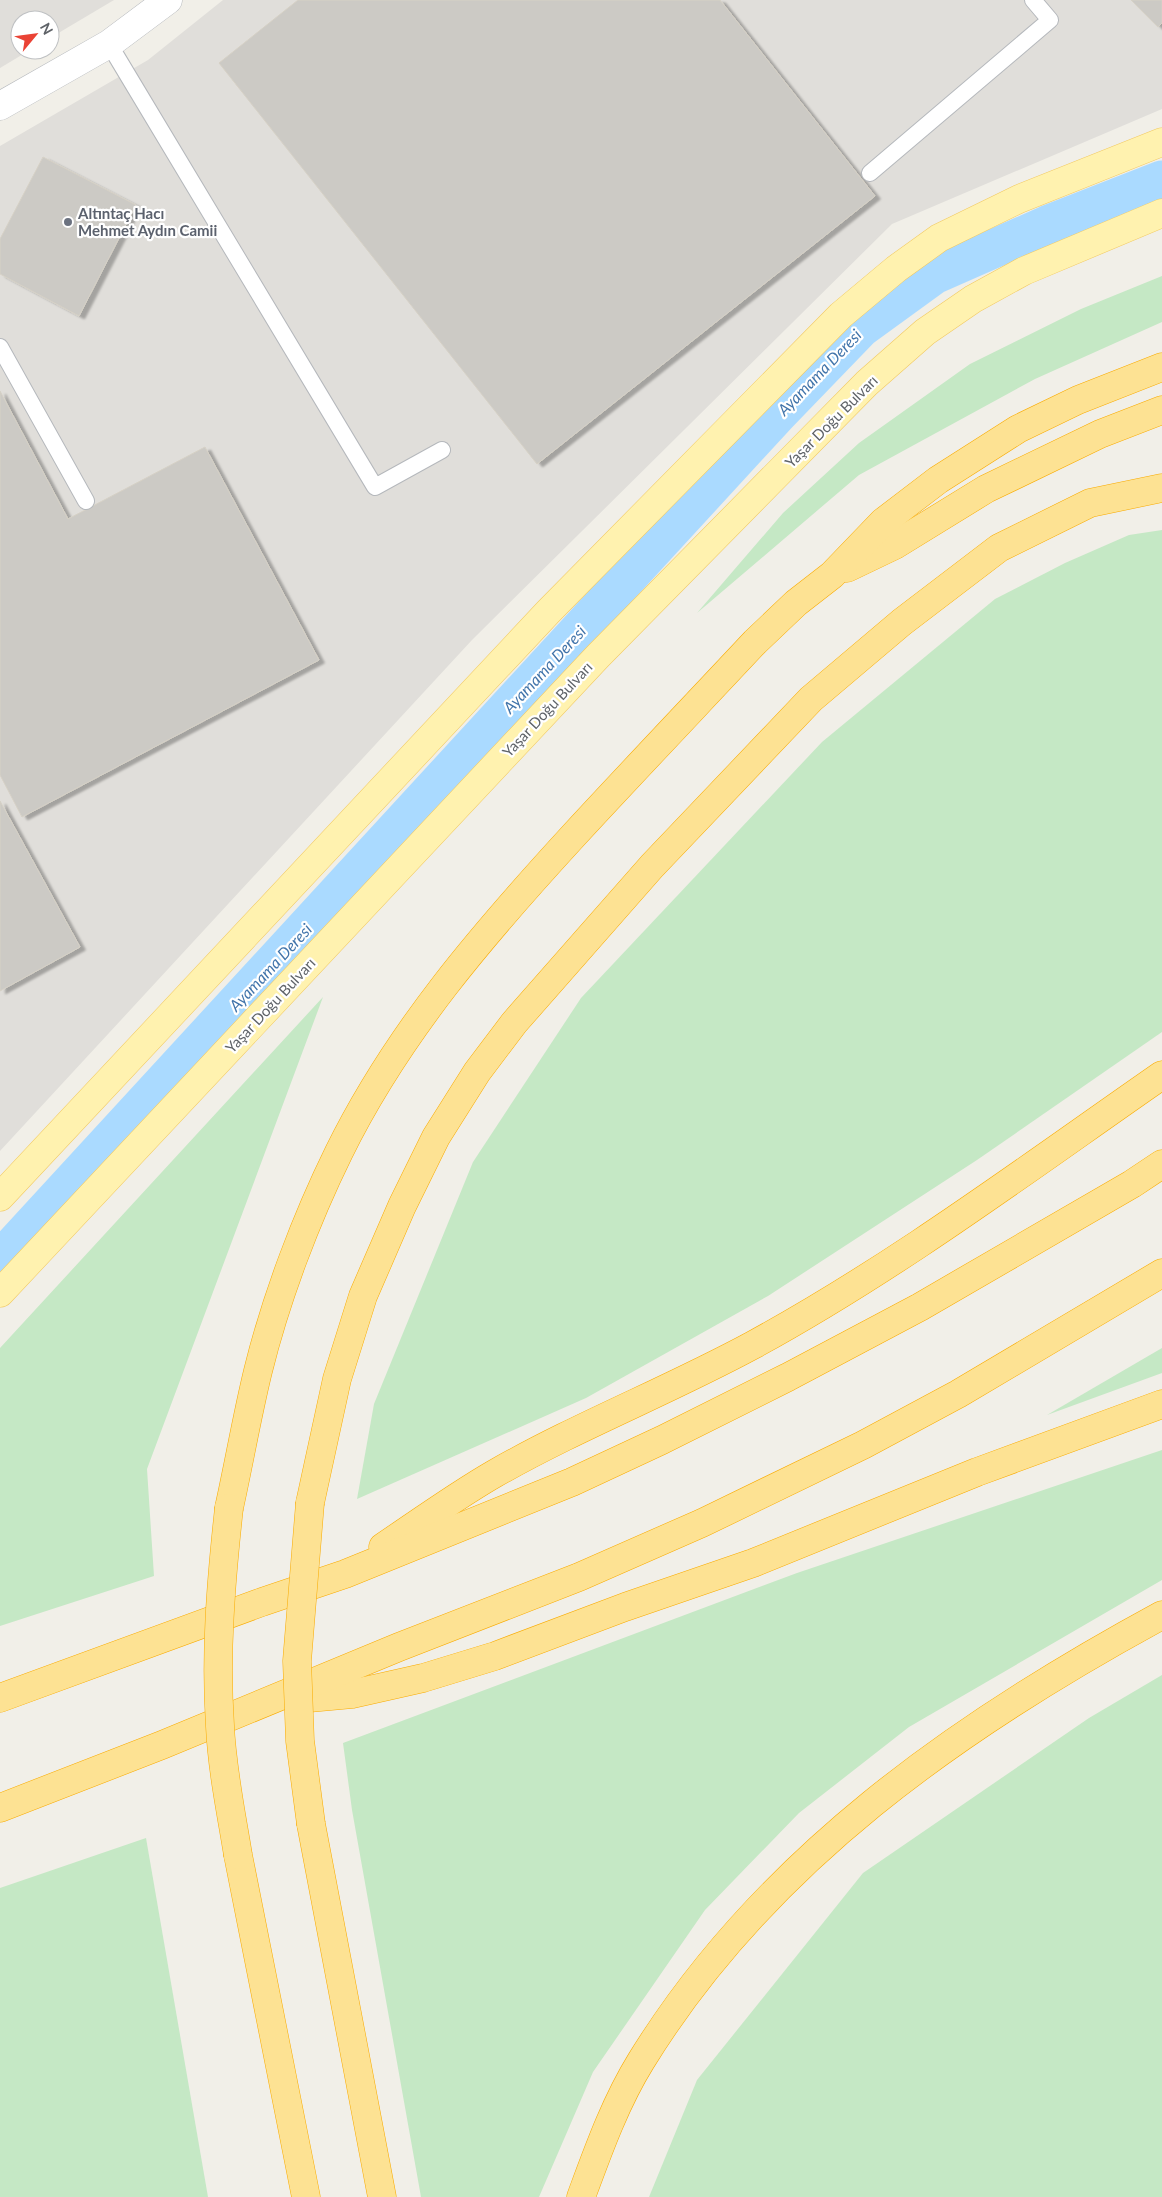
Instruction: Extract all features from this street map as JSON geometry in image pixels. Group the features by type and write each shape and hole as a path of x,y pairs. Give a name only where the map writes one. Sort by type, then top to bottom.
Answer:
{"highway":[{"path":"306,2197 238,1855 225,1778 220,1727 218,1659 221,1578 229,1508 259,1370 278,1304 305,1231 339,1152 414,1025 505,909 617,788 756,642 796,603 832,575 883,522 938,480 975,455 1018,430 1078,400 1162,367"},
{"path":"832,575 895,545 986,489 1100,434 1162,410"},
{"path":"382,2197 311,1824 300,1741 297,1661 310,1503 337,1379 363,1296 402,1206 436,1137 477,1072 520,1016 652,866 810,700 902,622 999,548 1090,502 1162,488"},
{"path":"345,1574 437,1509 495,1474 752,1345 834,1298 955,1220 1162,1075"},
{"path":"0,1698 262,1602 345,1574 572,1482 679,1432 920,1307 1132,1184 1162,1164"},
{"path":"0,1808 269,1702 399,1647 579,1577 710,1518 863,1445 958,1394 1162,1273"},
{"path":"269,1702 352,1694 423,1678 495,1656 625,1606 753,1563 977,1472 1162,1404"},
{"path":"581,2197 603,2136 640,2063 686,1994 770,1894 842,1828 923,1764 1023,1697 1118,1639 1162,1615"}],"main road":[{"path":"0,1197 549,611 840,315 896,269 939,238 1019,199 1162,142"},
{"name":"Yaşar Doğu Bulvarı","path":"0,1293 598,656 867,383 925,332 973,299 1033,268 1162,213"}],"street":[{"path":"0,106 109,44 168,0"}],"lane":[{"path":"870,173 1050,20 1033,0"},
{"path":"109,44 375,487 442,450"},
{"path":"0,347 86,501"}],"shaded area":[{"path":"0,0 114,0 60,32 60,10 10,10 10,60 13,60 0,68"},
{"path":"223,0 1162,0 1162,109 892,224 472,640 0,1151 0,146 148,60"}],"green space":[{"path":"1162,276 1162,322 1035,379 859,475 697,613 783,513 859,443 970,364 1081,309"},
{"path":"1162,530 1162,1032 977,1160 768,1296 586,1398 357,1499 374,1404 473,1162 581,998 822,742 995,599 1065,563 1129,535"},
{"path":"323,997 147,1469 154,1576 0,1626 0,1348"},
{"path":"1162,1348 1162,1373 1047,1415"},
{"path":"1162,1450 1162,1580 909,1727 799,1813 705,1910 593,2072 539,2197 421,2197 352,1810 343,1743 797,1573"},
{"path":"1162,1675 1162,2197 649,2197 697,2080 863,1873 1089,1718"},
{"path":"146,1838 208,2197 0,2197 0,1888"}],"building":[{"path":"298,0 720,0 875,196 537,464 219,63"},
{"path":"1131,0 1162,0 1162,23 1158,27"},
{"name":"Altıntaç Hacı Mehmet Aydın Camii","path":"43,157 136,205 79,316 0,274 0,239"},
{"path":"0,391 68,519 205,447 319,660 22,817 0,775"},
{"path":"0,801 80,947 0,991"}],"waterway":[{"name":"Ayamama Deresi","path":"0,1260 776,416 861,328 934,275 1047,225 1162,180"}],"place":[{"name":"Altıntaç Hacı Mehmet Aydın Camii","path":"68,222"}]}
